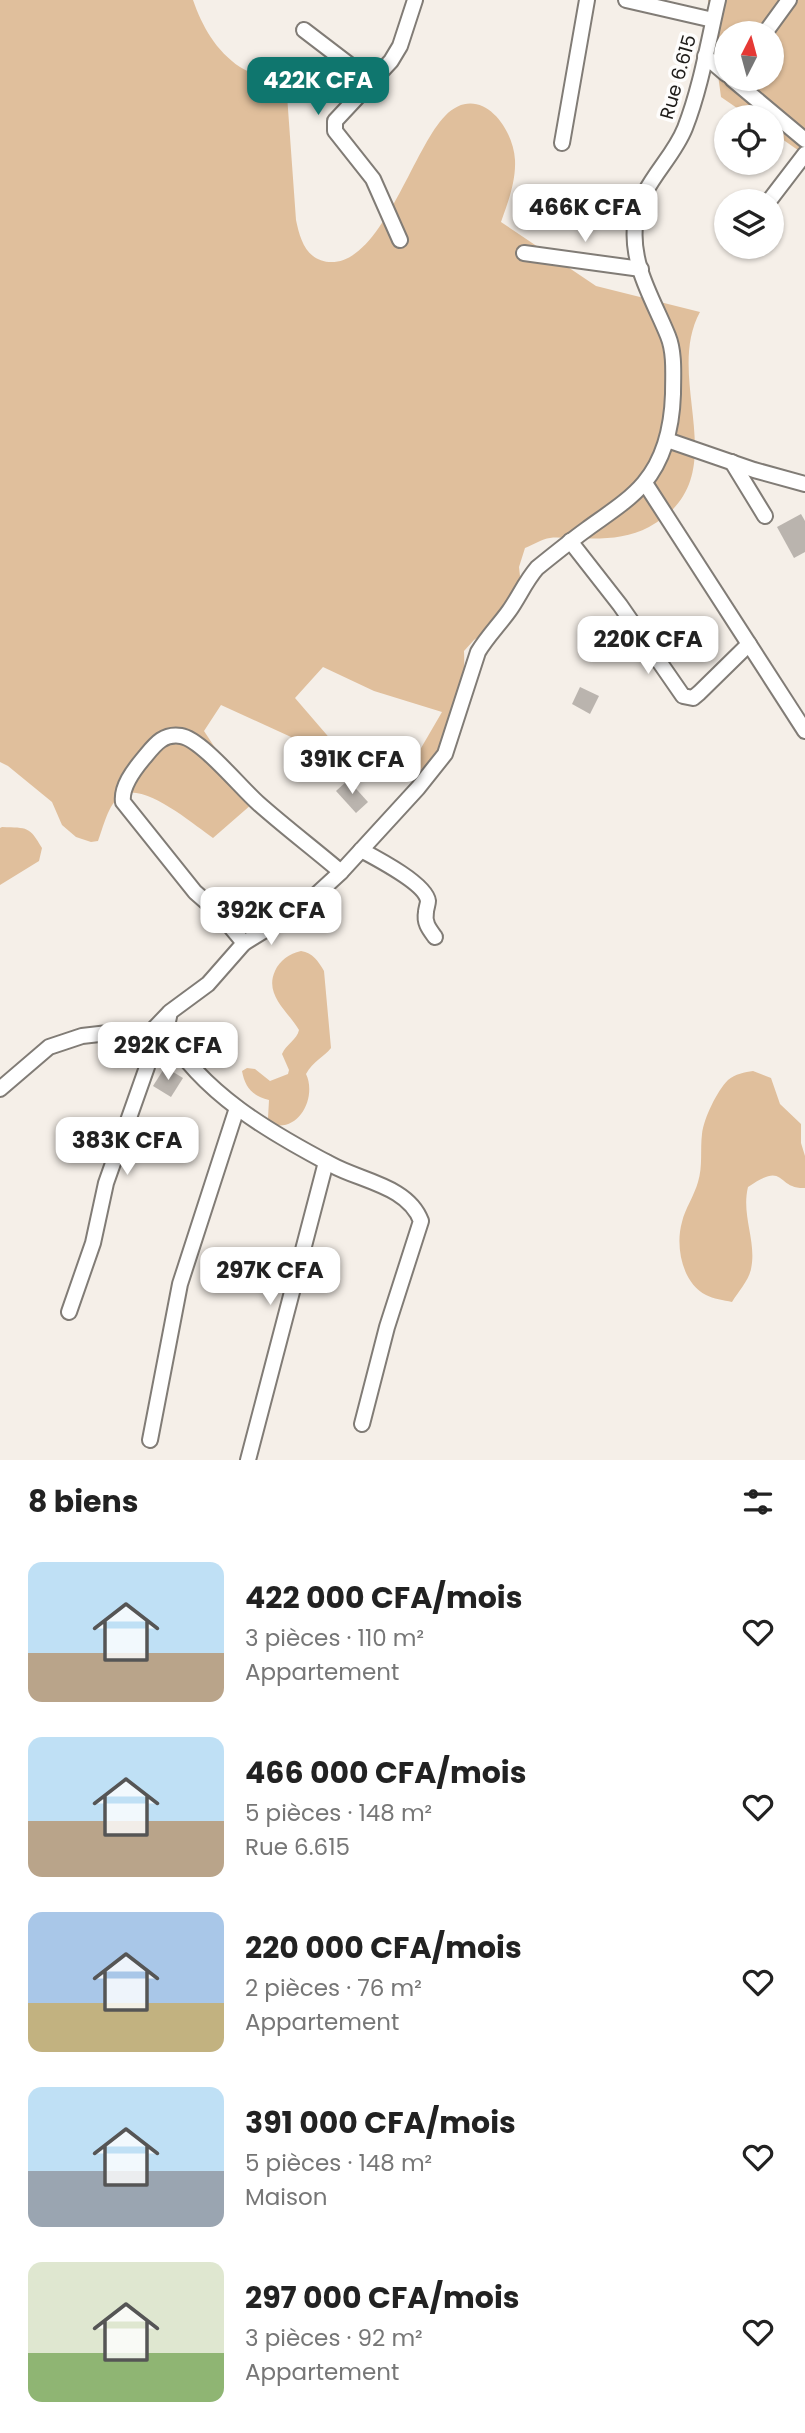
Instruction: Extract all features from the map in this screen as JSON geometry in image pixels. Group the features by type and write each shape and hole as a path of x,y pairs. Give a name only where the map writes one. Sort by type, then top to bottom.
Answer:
{"street":[{"path":"400,240 373,179 333,126 391,61 400,46 415,0"},
{"path":"562,143 587,0"},
{"path":"626,0 713,20"},
{"name":"Rue 6.615","path":"645,482 667,440 673,409 674,376 670,340 640,270 634,230 637,210 659,167 684,131 718,0"},
{"path":"774,21 789,0"},
{"path":"304,30 372,82"},
{"path":"705,56 714,63"},
{"path":"747,91 805,140"},
{"path":"778,189 805,155"},
{"path":"524,253 640,270"},
{"path":"667,440 805,484"},
{"path":"732,462 765,516"},
{"path":"0,1090 49,1047 82,1036 108,1033 127,1042 147,1036 170,1012 208,984 244,943 304,906 341,872 418,788 445,754 474,661 486,637 501,622 537,568 615,509 645,482 805,731"},
{"path":"570,541 620,605 683,696 692,698 699,693 749,644"},
{"path":"244,943 220,914 195,892 123,802 124,788 137,766 165,736 180,736 196,743 257,802 341,872"},
{"path":"361,850 425,893 428,902 426,925 435,937"},
{"path":"170,1012 166,1031 178,1052 195,1072 237,1108 326,1162 408,1200 417,1212 421,1221 387,1327 362,1424"},
{"path":"69,1312 93,1242 106,1183 146,1067 147,1036"},
{"path":"150,1440 180,1284 237,1108"},
{"path":"248,1460 326,1162"}],"shaded area":[{"path":"0,0 193,0 205,28 231,61 277,85 287,95 296,220 305,247 321,260 329,262 348,258 365,245 394,203 433,132 445,116 457,107 470,104 492,112 501,122 513,147 514,176 501,222 596,286 700,312 691,339 689,368 695,456 690,483 675,507 640,531 601,538 550,538 525,548 519,567 521,585 491,628 464,651 462,701 456,729 438,754 420,770 415,773 367,752 348,769 315,748 221,705 204,731 252,804 213,838 168,806 141,794 130,793 120,796 112,805 98,841 91,842 76,837 62,825 52,802 0,762","holes":["323,667 374,691 442,712 410,767 367,746 351,763 295,698"]},
{"path":"708,0 805,0 805,155 784,140 784,105 733,105 721,97 720,91 784,91 784,21 714,21 714,45"},
{"path":"0,828 27,830 42,848 39,861 0,885"},
{"path":"301,951 312,956 324,971 331,1048 306,1074 309,1093 303,1111 290,1123 271,1124 268,1118 269,1100 250,1090 242,1071 247,1068 255,1069 270,1081 288,1074 289,1070 282,1054 299,1030 275,995 272,980 282,961"},
{"path":"753,1071 771,1078 780,1104 801,1124 805,1188 796,1187 775,1176 760,1179 748,1187 746,1208 752,1248 751,1269 746,1282 732,1302 706,1295 691,1282 682,1263 679,1242 683,1217 700,1176 705,1120 728,1080"}],"building":[{"path":"801,514 805,521 805,552 794,558 777,527"},
{"path":"580,687 599,696 590,714 572,704"},
{"path":"348,780 368,802 356,813 336,791"},
{"path":"165,1067 183,1078 171,1097 153,1086"},
{"path":"166,1134 183,1141 177,1155 160,1148"}]}
